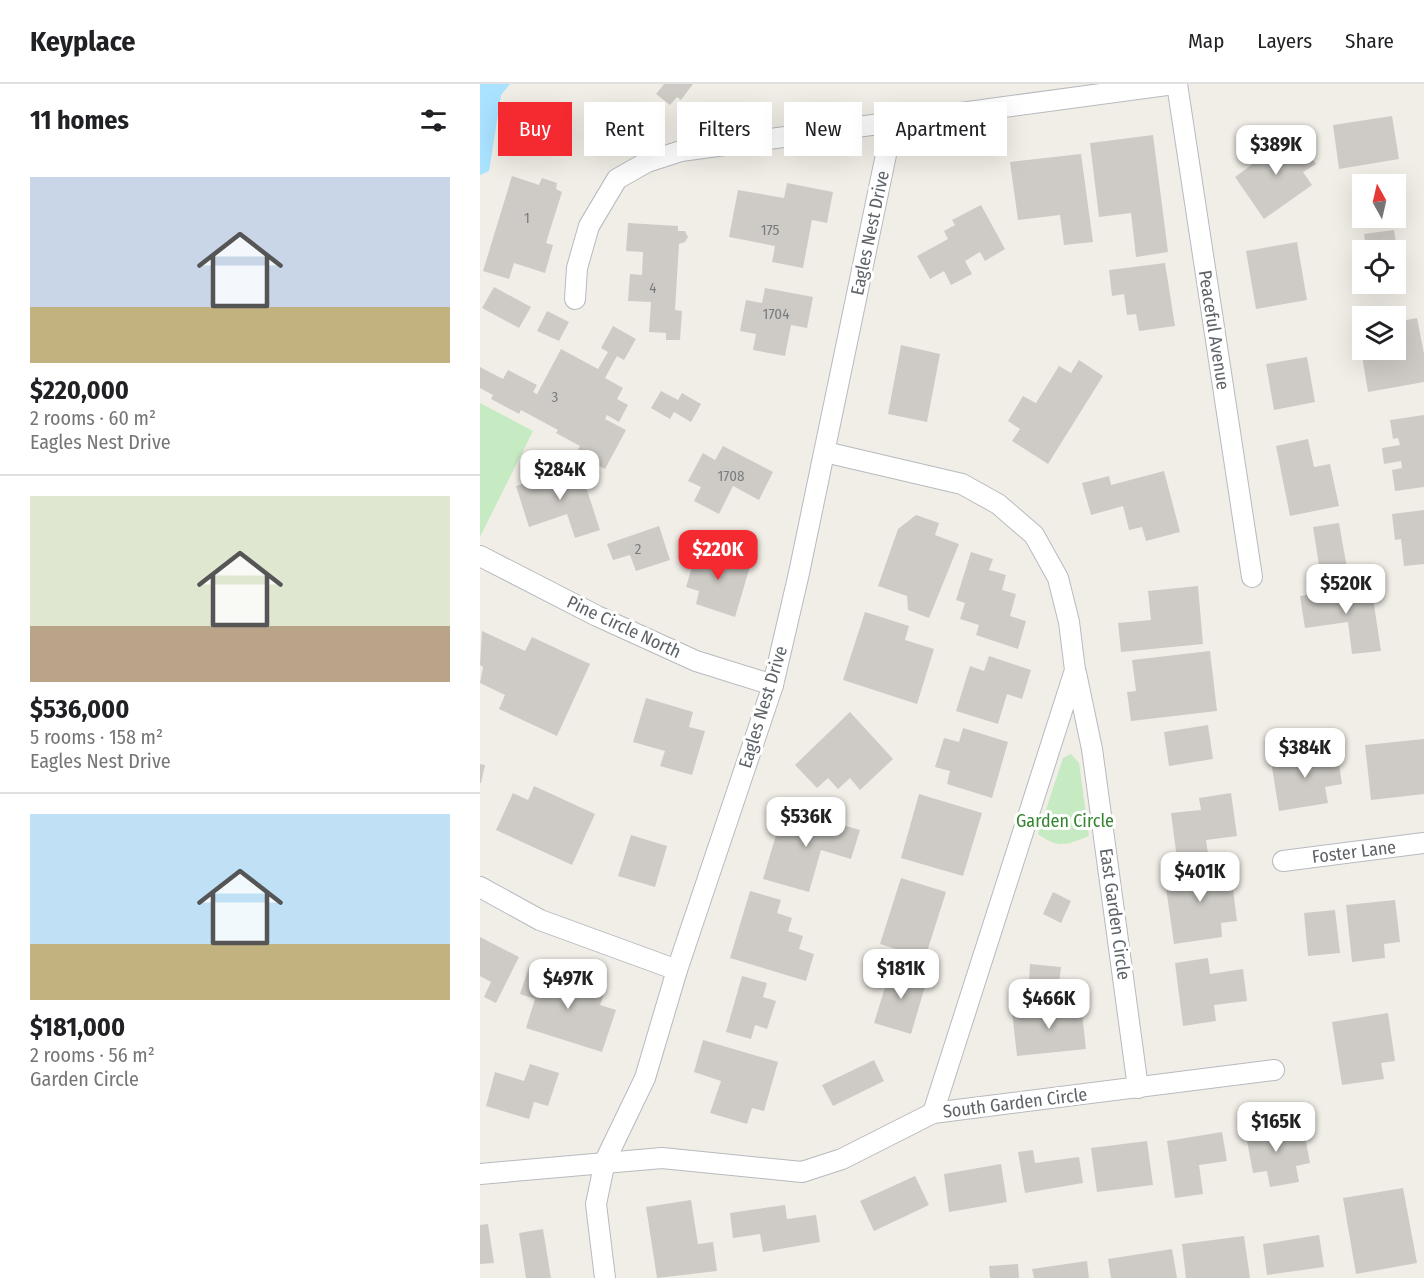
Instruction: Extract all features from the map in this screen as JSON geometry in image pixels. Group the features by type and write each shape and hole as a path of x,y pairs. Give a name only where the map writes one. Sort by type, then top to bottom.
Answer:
{"street":[{"path":"1007,104 1111,88 1176,84"},
{"name":"Peaceful Avenue","path":"1176,84 1252,577"},
{"path":"575,299 577,268 589,226 617,179 637,168 681,151 874,125"},
{"name":"Eagles Nest Drive","path":"604,1278 596,1204 606,1161 645,1078 677,970 773,685 825,452 886,156"},
{"path":"825,452 962,484 998,504 1034,535 1058,578 1069,622 1076,670 933,1113"},
{"name":"Pine Circle North","path":"480,556 597,616 696,661 773,685"},
{"name":"East Garden Circle","path":"1076,670 1092,749 1138,1088"},
{"name":"Foster Lane","path":"1283,861 1424,843"},
{"path":"480,887 540,920 677,970"},
{"name":"South Garden Circle","path":"480,1173 662,1158 802,1172 842,1159 933,1113 1274,1070"}],"green space":[{"path":"480,403 533,431 480,537"},
{"name":"Garden Circle","path":"1071,754 1079,763 1089,836 1057,844 1038,834 1063,758"}],"water":[{"path":"480,84 510,84 498,102 489,171 480,175"}],"building":[{"path":"664,84 693,84 681,100 677,97 670,105 656,94"},
{"path":"1392,116 1399,159 1339,169 1333,125"},
{"path":"1153,135 1168,252 1136,257 1131,213 1099,217 1090,143"},
{"path":"1297,136 1316,164 1303,172 1312,185 1264,219 1235,177 1254,163 1249,156 1265,144 1271,153"},
{"path":"1081,154 1093,242 1064,245 1060,215 1018,220 1010,162"},
{"path":"512,176 539,185 542,178 557,183 556,189 562,192 546,243 553,245 545,273 514,263 509,279 483,271"},
{"path":"787,183 833,192 827,223 812,220 803,268 772,262 775,246 729,237 738,190 784,198"},
{"path":"981,205 1005,249 985,261 980,252 965,261 972,274 951,285 944,271 930,279 917,256 948,239 944,231 955,225 952,220"},
{"path":"628,223 678,226 678,231 685,231 688,237 685,242 679,244 675,310 682,311 680,340 666,340 666,333 649,332 651,302 628,301 630,274 642,275 643,252 626,251"},
{"path":"1394,230 1396,240 1365,240 1364,234"},
{"path":"1297,242 1307,300 1256,309 1246,251"},
{"path":"1165,263 1175,326 1139,331 1136,314 1127,315 1124,294 1112,296 1109,270"},
{"path":"494,287 531,307 519,328 482,308"},
{"path":"765,288 813,297 807,328 791,325 785,356 753,350 756,334 740,331 746,300 762,303"},
{"path":"547,311 569,322 559,341 537,331"},
{"path":"1417,318 1424,354 1424,382 1368,392 1363,360 1406,360 1406,320"},
{"path":"613,326 636,339 624,360 617,356 605,378 623,388 617,399 628,405 619,422 607,415 605,419 626,430 605,469 576,453 580,446 556,433 558,430 521,410 519,414 491,399 493,395 480,388 480,367 503,379 508,370 537,385 533,392 537,394 561,349 598,369 608,352 601,348"},
{"path":"901,345 940,354 927,422 888,414"},
{"path":"1307,357 1315,402 1274,410 1266,364"},
{"path":"1079,360 1103,376 1048,464 1012,441 1020,429 1008,421 1023,396 1036,403 1059,366 1071,373"},
{"path":"661,391 678,400 682,393 701,404 691,422 674,412 670,419 651,408"},
{"path":"1424,415 1424,487 1395,491 1392,470 1402,468 1401,461 1384,464 1382,448 1400,445 1398,438 1393,439 1390,420"},
{"path":"1308,439 1314,467 1330,464 1339,506 1290,516 1276,446"},
{"path":"723,446 773,472 759,500 733,486 719,514 694,501 701,487 688,481 703,453 715,460"},
{"path":"579,466 600,530 575,538 567,514 529,527 516,486"},
{"path":"1164,471 1180,532 1146,541 1142,527 1129,530 1123,506 1091,515 1082,483 1109,476 1111,485"},
{"path":"1424,510 1424,564 1404,566 1401,539 1395,540 1392,514"},
{"path":"916,515 939,523 935,535 959,544 929,618 908,610 907,596 878,586 898,529"},
{"path":"1339,523 1348,574 1321,578 1313,527"},
{"path":"659,526 670,560 636,571 630,555 613,560 607,544"},
{"path":"698,547 751,563 735,617 696,604 699,591 686,587"},
{"path":"971,552 993,559 989,570 1006,575 1002,590 1016,594 1010,616 1026,621 1018,649 976,635 979,625 960,619 965,603 956,600"},
{"path":"1371,585 1381,651 1352,654 1348,622 1305,628 1300,596"},
{"path":"1198,586 1203,644 1121,652 1118,623 1151,620 1148,591"},
{"path":"865,612 909,626 905,640 934,649 917,704 843,680"},
{"path":"482,631 525,651 532,637 590,664 557,736 499,709 505,695 480,683 483,667 480,665"},
{"path":"1210,651 1217,711 1131,721 1127,692 1136,691 1132,660"},
{"path":"989,656 1031,670 1022,699 1007,694 998,724 956,711 970,666 984,671"},
{"path":"646,698 693,712 689,727 705,731 692,775 660,766 665,751 633,742"},
{"path":"850,712 893,759 860,790 850,778 838,789 828,778 817,788 795,765"},
{"path":"1208,725 1213,759 1169,766 1164,732"},
{"path":"963,728 1008,742 992,798 947,784 950,771 935,767 944,738 959,742"},
{"path":"1424,739 1424,794 1371,800 1365,745"},
{"path":"1337,750 1342,784 1325,787 1328,803 1279,811 1271,761"},
{"path":"480,764 485,765 481,783 480,783"},
{"path":"534,786 595,814 572,865 496,830 513,793 528,800"},
{"path":"1231,793 1237,836 1206,840 1208,854 1177,859 1171,813 1201,810 1199,798"},
{"path":"919,794 982,813 963,876 901,858"},
{"path":"784,808 860,830 851,859 821,850 809,892 763,879"},
{"path":"631,835 667,846 655,887 618,876"},
{"path":"1230,865 1237,921 1221,923 1222,937 1174,944 1164,874"},
{"path":"901,878 946,892 925,958 880,944"},
{"path":"750,891 781,900 777,913 792,918 788,931 803,936 799,949 814,954 806,981 730,958"},
{"path":"1053,892 1071,901 1061,923 1043,914"},
{"path":"1395,900 1400,942 1384,944 1385,958 1352,962 1346,905"},
{"path":"1335,910 1340,953 1308,956 1304,913"},
{"path":"480,937 519,957 496,1003 484,997 491,982 480,976"},
{"path":"1208,958 1210,974 1243,969 1247,1001 1214,1005 1216,1021 1183,1026 1175,963"},
{"path":"1030,964 1061,967 1059,984 1029,981"},
{"path":"892,965 928,976 911,1034 874,1023"},
{"path":"529,967 605,991 600,1005 616,1010 602,1052 526,1028 535,999 520,994"},
{"path":"742,976 767,983 763,997 776,1001 767,1029 755,1025 751,1039 726,1032"},
{"path":"1081,1004 1086,1049 1017,1056 1012,1012"},
{"path":"1388,1013 1395,1061 1381,1063 1384,1079 1342,1085 1332,1022"},
{"path":"703,1040 778,1062 764,1111 752,1108 747,1124 710,1113 721,1081 694,1072"},
{"path":"874,1060 884,1081 833,1106 822,1085"},
{"path":"530,1064 559,1073 548,1106 534,1102 529,1119 486,1106 495,1072 524,1081"},
{"path":"1273,1120 1275,1136 1304,1131 1310,1163 1296,1166 1299,1182 1270,1187 1267,1171 1253,1173 1244,1125"},
{"path":"1222,1132 1227,1161 1199,1165 1203,1194 1175,1198 1167,1141"},
{"path":"1147,1141 1153,1185 1097,1192 1091,1148"},
{"path":"1033,1150 1035,1163 1079,1157 1083,1183 1025,1193 1018,1152"},
{"path":"1001,1164 1007,1202 949,1212 944,1174"},
{"path":"915,1176 929,1205 874,1231 860,1201"},
{"path":"1403,1188 1417,1263 1356,1274 1343,1198"},
{"path":"691,1200 698,1244 713,1242 717,1271 657,1278 646,1207"},
{"path":"785,1205 787,1219 816,1215 820,1242 763,1252 760,1234 733,1238 730,1213"},
{"path":"488,1224 494,1263 480,1264 480,1225"},
{"path":"543,1229 551,1278 526,1278 519,1233"},
{"path":"1319,1235 1324,1267 1267,1275 1263,1244"},
{"path":"1244,1236 1250,1278 1186,1278 1182,1244"},
{"path":"1172,1249 1177,1278 1111,1278 1108,1259"},
{"path":"1087,1261 1089,1278 1034,1278 1032,1269"},
{"path":"1018,1264 1019,1278 990,1278 989,1266"}]}
